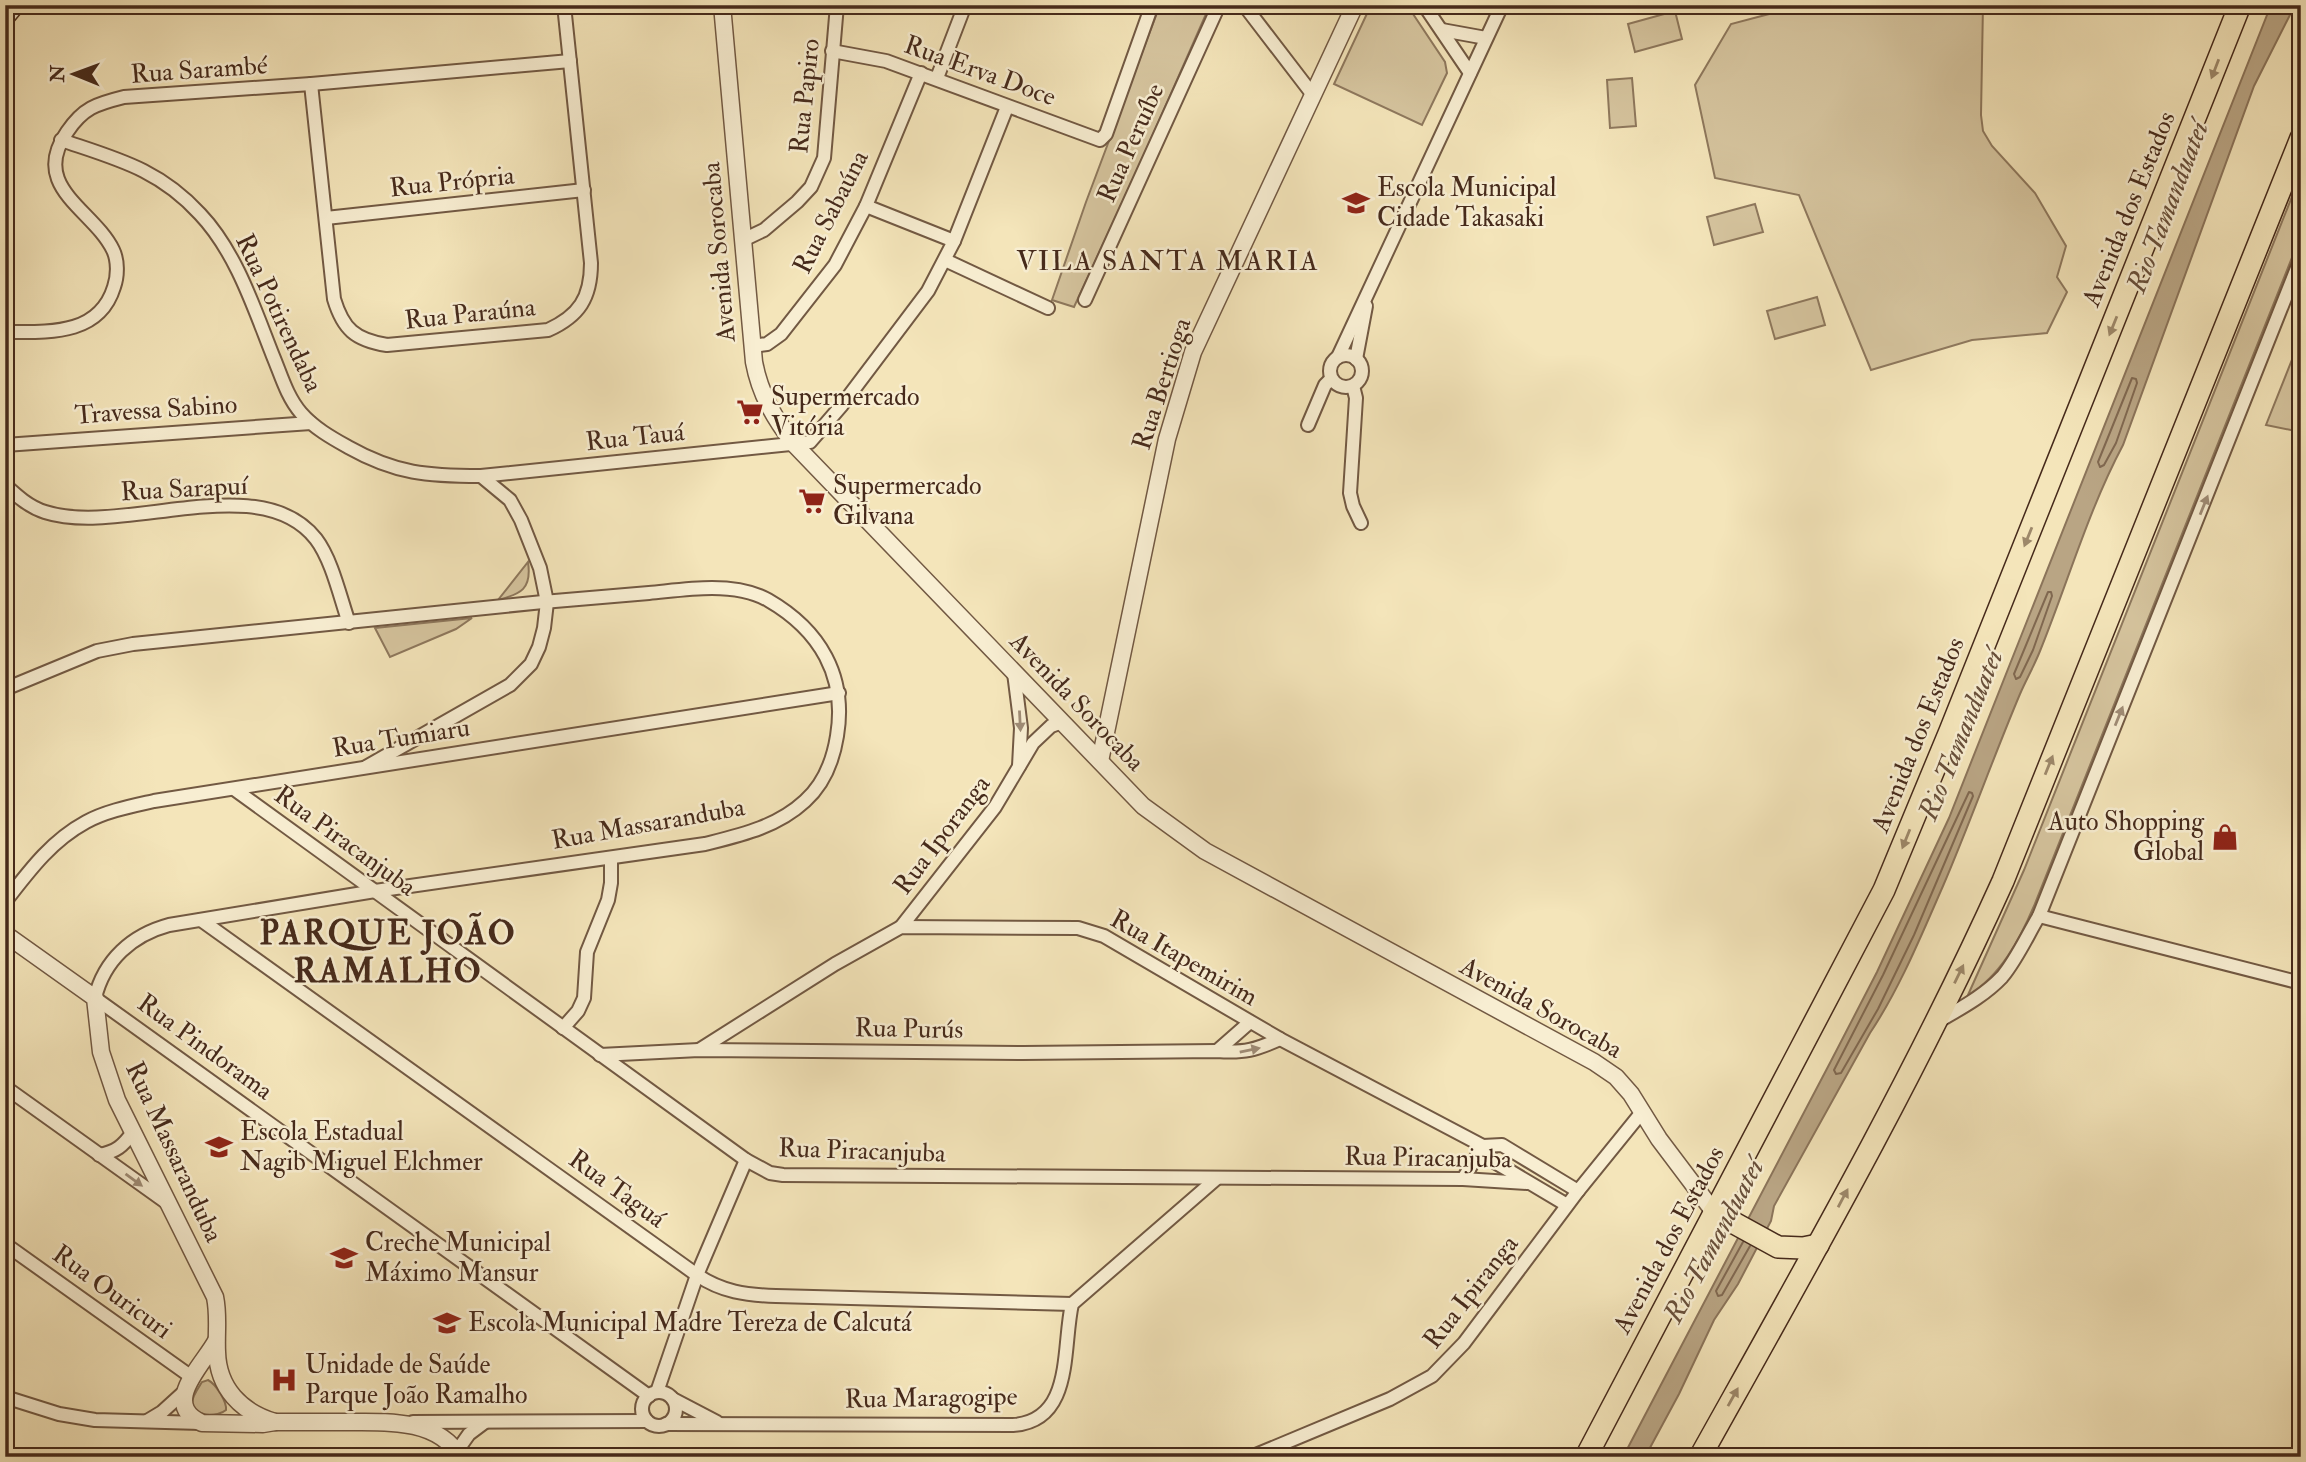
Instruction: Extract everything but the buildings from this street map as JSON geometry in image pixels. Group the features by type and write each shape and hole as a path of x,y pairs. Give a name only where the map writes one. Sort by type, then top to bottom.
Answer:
{"highway":[{"name":"Avenida dos Estados","path":"1586,1457 1884,890 2240,5"},
{"path":"1700,1457 1818,1245 1935,1023 2003,881 2301,138"},
{"path":"1714,1212 1778,1247 1803,1248 1818,1245"}],"main road":[{"path":"5,17 15,5"}],"street":[{"name":"Rua Paraúna","path":"311,84 334,299 344,325 363,339 398,345 548,330 571,317 588,292 591,263 564,5"},
{"name":"Avenida Sorocaba","path":"722,5 756,373 775,418 794,444 1143,806 1205,851 1594,1062 1616,1077 1631,1094 1659,1139 1714,1212"},
{"name":"Rua Papiro","path":"743,240 764,230 797,202 811,187 819,171 824,158 838,5"},
{"path":"937,78 965,5"},
{"name":"Rua Erva Doce","path":"832,51 886,61 1096,140 1103,139 1152,5"},
{"name":"Rua Peruíbe","path":"1085,300 1219,5"},
{"path":"1244,5 1313,95"},
{"name":"Rua Bertioga","path":"1100,761 1167,439 1182,383 1193,352 1355,5"},
{"path":"1424,5 1470,73"},
{"path":"1338,357 1350,356 1360,364 1361,376 1353,386 1340,387 1331,379 1330,366 1338,357 1367,299 1502,5"},
{"path":"1442,30 1486,38"},
{"name":"Rua Sarambé","path":"61,140 85,110 124,97 570,61"},
{"name":"Rua Sabaúna","path":"753,346 767,344 781,334 835,265 866,206 921,73"},
{"path":"794,444 810,442 820,431 915,310 954,241 1007,107"},
{"path":"5,332 58,330 90,321 103,311 111,298 116,281 114,252 107,240 71,201 57,177 55,164 61,140"},
{"name":"Rua Potirendaba","path":"61,140 139,167 158,177 201,215 232,260 290,398 311,423 333,439 368,458 404,472 481,476"},
{"name":"Rua Própria","path":"326,218 584,190"},
{"path":"866,206 954,241"},
{"path":"1935,1023 1979,997 2000,979 2039,916 2301,258"},
{"path":"945,260 1048,308"},
{"path":"1356,359 1367,299"},
{"path":"1308,425 1325,384 1331,379"},
{"path":"1353,386 1356,398 1350,493 1361,523"},
{"name":"Travessa Sabino","path":"5,445 311,423"},
{"name":"Rua Tauá","path":"481,476 794,444"},
{"path":"366,767 510,685 522,676 539,647 547,602 540,568 510,500 481,476"},
{"name":"Rua Sarapuí","path":"5,485 34,508 65,517 254,506 284,513 302,524 317,540 349,623"},
{"name":"Rua Massaranduba","path":"5,689 72,660 118,646 547,602 712,588 753,594 766,599 800,622 828,660 839,693 839,725 832,762 821,783 807,800 769,826 705,844 201,919 161,927 138,936 127,945 99,979 95,998 98,1035 108,1077 215,1297 218,1311 217,1358 221,1378"},
{"name":"Rua Iporanga","path":"1014,672 1021,728 1018,769"},
{"name":"Rua Tumiaru","path":"5,902 56,841 88,820 123,808 839,693"},
{"name":"Rua Iporanga","path":"901,927 995,807 1033,743 1043,733 1062,722"},
{"name":"Rua Piracanjuba","path":"234,789 746,1160 770,1173 1216,1179 1463,1179 1527,1183"},
{"path":"563,1028 578,1011 584,998 587,952 608,900 611,858"},
{"path":"2039,916 2301,983"},
{"name":"Rua Taguá","path":"201,919 697,1275 723,1289 746,1295 1072,1304"},
{"name":"Rua Itapemirim","path":"699,1050 835,964 901,927 1068,927 1093,931 1280,1039 1483,1146 1493,1161 1567,1205"},
{"name":"Rua Pindorama","path":"5,934 653,1394"},
{"path":"1217,1051 1250,1022"},
{"name":"Rua Purús","path":"600,1055 699,1050 1241,1052 1280,1039"},
{"path":"5,1087 170,1205"},
{"name":"Rua Ipiranga","path":"1251,1457 1390,1399 1432,1376 1464,1343 1567,1205 1642,1112"},
{"path":"99,1155 114,1152 124,1146 133,1132"},
{"name":"Rua Itapemirim","path":"1483,1146 1502,1145 1578,1191"},
{"path":"1463,1179 1483,1146"},
{"path":"647,1421 642,1408 643,1402 653,1394 697,1275 746,1160"},
{"path":"1072,1304 1216,1179"},
{"name":"Rua Ouricuri","path":"5,1244 191,1381"},
{"name":"Rua Maragogipe","path":"666,1424 1029,1423 1048,1411 1061,1385 1072,1304"},
{"path":"147,1421 162,1412 191,1381 217,1338"},
{"path":"191,1381 210,1373 221,1378 233,1399 253,1414 275,1422"},
{"path":"191,1381 185,1409 195,1420 202,1423"},
{"path":"7,1399 95,1420 263,1424 647,1421 655,1426 666,1424 676,1410 673,1399 668,1395 653,1394"},
{"path":"220,1423 232,1412 233,1399"},
{"name":"Rua Maragogipe","path":"673,1399 720,1424"},
{"path":"622,1422 642,1408"},
{"path":"394,1422 429,1430 459,1454 469,1434 485,1422"}],"shaded area":[{"path":"1160,5 1210,5 1074,307 1052,300 1086,202"},
{"path":"1371,5 1407,5 1445,62 1447,73 1422,125 1334,84"},
{"path":"1790,5 1983,5 1983,131 1992,146 2035,193 2066,246 2057,277 2067,292 2047,333 1972,340 1871,370 1799,195 1715,178 1695,85 1731,24 1788,9"},
{"path":"1675,11 1682,39 1635,52 1628,24"},
{"path":"1632,78 1636,126 1610,128 1607,80"},
{"path":"2301,174 2301,235 2034,906 2008,956 1990,978 1968,995 2024,870"},
{"path":"1755,204 1763,232 1714,245 1707,217"},
{"path":"1817,297 1825,325 1775,339 1767,311"},
{"path":"2301,337 2301,432 2266,425"},
{"path":"528,562 528,578 523,589 498,600"},
{"path":"472,618 456,629 390,657 375,628"},
{"path":"208,1380 223,1398 226,1407 226,1410 212,1415 197,1411 192,1403 202,1382"}],"water":[{"path":"2271,5 2295,5 2254,86 2123,445 2099,495 2040,651 1918,943 1891,998 1774,1206 1771,1221 1738,1284 1714,1320 1645,1457 1623,1457 1877,972 1949,818"}],"place":[{"name":"Escola Municipal Cidade Takasaki","path":"1356,203"},
{"name":"Supermercado Vitória","path":"750,412"},
{"name":"Supermercado Gilvana","path":"812,501"},
{"name":"Auto Shopping Global","path":"2225,837"},
{"name":"Escola Estadual Nagib Miguel Elchmer","path":"219,1147"},
{"name":"Creche Municipal Máximo Mansur","path":"344,1258"},
{"name":"Escola Municipal Madre Tereza de Calcutá","path":"447,1323"},
{"name":"Unidade de Saúde Parque João Ramalho","path":"284,1380"}],"district":[{"name":"VILA SANTA MARIA","path":"1168,261"},
{"name":"PARQUE JOÃO RAMALHO","path":"388,952"}],"water label":[{"name":"Rio Tamanduateí","path":"2168,207"},
{"name":"Rio Tamanduateí","path":"1961,735"},
{"name":"Rio Tamanduateí","path":"1714,1241"}]}
